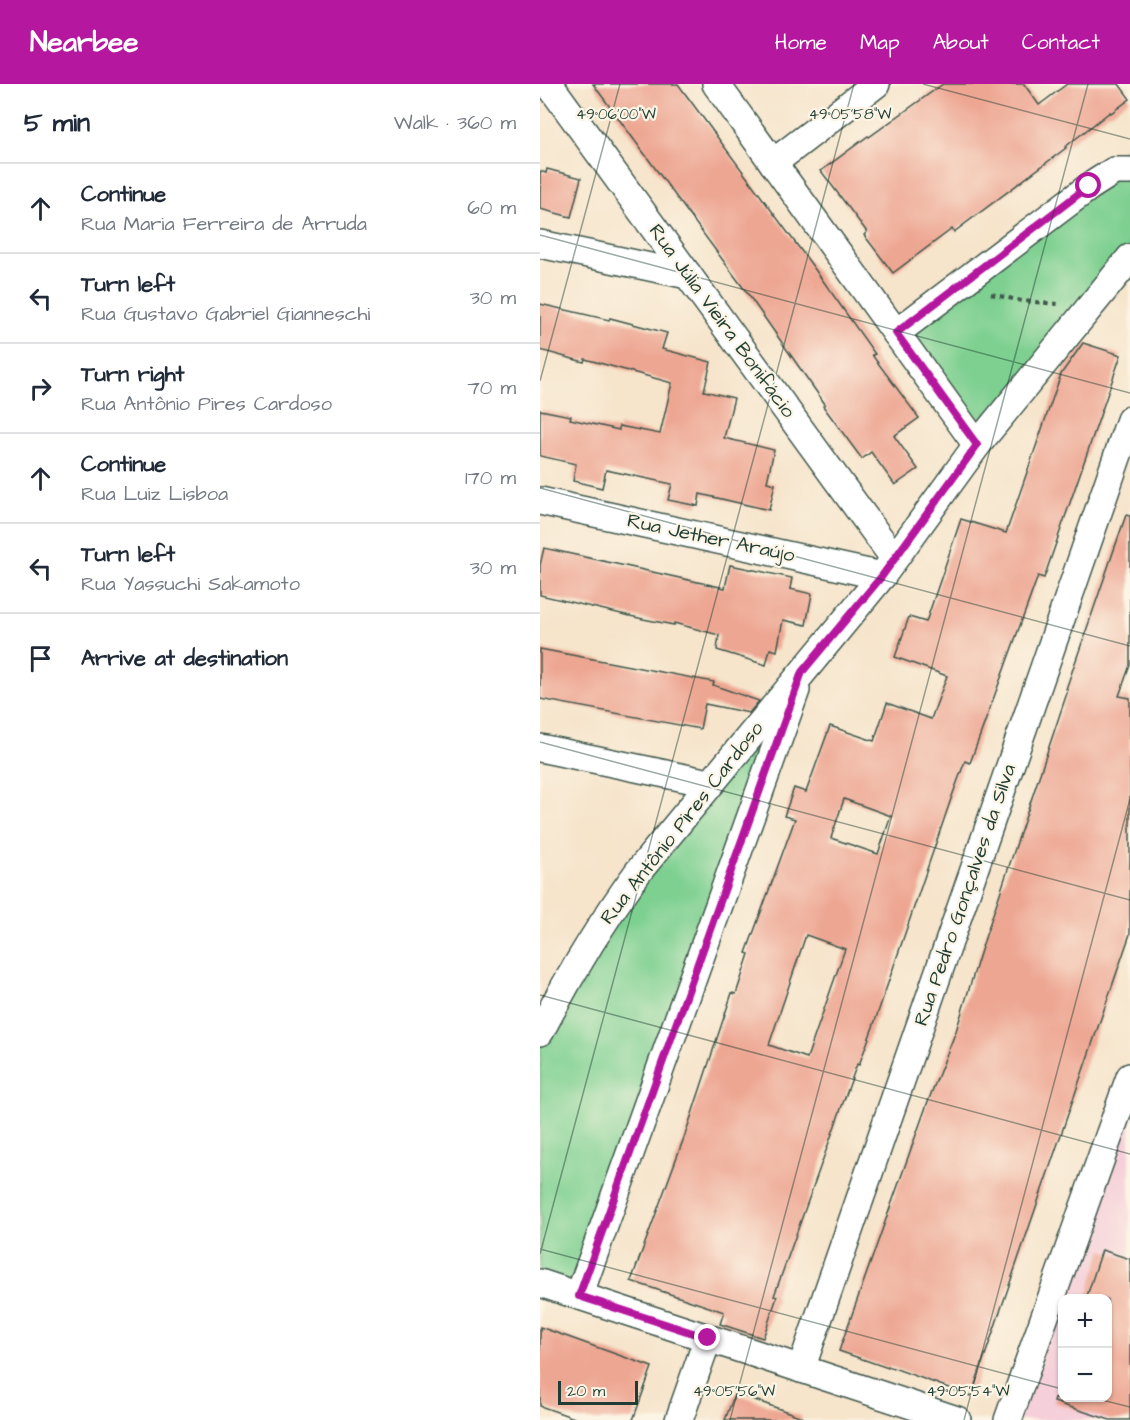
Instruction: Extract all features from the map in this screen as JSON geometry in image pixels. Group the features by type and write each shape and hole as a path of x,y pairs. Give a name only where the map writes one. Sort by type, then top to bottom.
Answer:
{"street":[{"name":"Rua Júlia Vieira Bonifácio","path":"549,84 688,274 888,567"},
{"path":"716,84 977,445"},
{"path":"773,163 876,84"},
{"path":"896,333 1089,186 1114,171 1130,171"},
{"path":"540,244 688,274"},
{"name":"Rua Antônio Pires Cardoso","path":"540,1032 565,984 604,919 638,872 888,567 977,445 1130,258"},
{"name":"Rua Pedro Gonçalves da Silva","path":"801,1369 1130,420"},
{"name":"Rua Jether Araújo","path":"540,501 888,567"},
{"path":"579,1296 802,672"},
{"path":"540,748 709,783"},
{"path":"1008,1420 1130,1077"},
{"path":"540,1283 801,1369 899,1411 957,1420"},
{"path":"679,1420 708,1338"}],"path":[{"path":"963,283 995,296 1022,301 1090,306"}],"shaded area":[{"path":"1115,1118 1130,1123 1130,1420 1008,1420"}],"green space":[{"path":"1130,146 1130,248 977,437 902,334"},
{"path":"794,696 579,1296 540,1283 540,1038 593,937"}],"building":[{"path":"593,84 678,84 814,268 875,354 872,355 919,418 894,436 918,469 895,485 871,452 862,459 823,406 825,404 750,297"},
{"path":"943,84 1024,84 1039,105 1067,84 1119,84 1130,99 954,232 952,229 893,273 864,235 867,232 821,171"},
{"path":"547,169 581,178 571,217 540,209 540,171 546,173"},
{"path":"540,304 609,320 610,318 667,333 662,349 711,362 704,391 734,398 724,438 774,450 767,482 775,484 769,510 700,494 698,506 668,500 672,484 606,470 602,488 573,481 576,464 540,456 540,410 619,430 619,426 660,434 672,383 585,359 584,362 540,350"},
{"path":"1083,343 1121,355 1044,578 1038,576 970,763 965,761 951,799 873,1027 859,1065 857,1064 774,1296 777,1297 763,1338 720,1324 724,1312 631,1281 685,1135 732,993 736,994 749,954 746,953 795,819 784,816 794,788 806,792 830,726 874,741 887,703 931,719 947,676 895,657 909,617 926,622 961,519 1006,533 1061,374","holes":["844,799 891,816 878,854 831,838","806,935 845,949 807,1058 769,1045"]},
{"path":"1126,515 1130,516 1130,665 1119,696 1130,698 1130,934 971,1396 839,1351 927,1104 956,1031 1068,690 1066,689"},
{"path":"544,548 725,588 730,565 792,578 790,589 812,594 806,625 783,620 777,651 770,649 766,665 717,650 719,635 674,623 674,625 643,619 540,595 540,565"},
{"path":"540,649 714,682 713,685 759,701 749,713 705,704 700,729 540,699"},
{"path":"1102,1250 1130,1259 1130,1420 1110,1420 1054,1402 1055,1398 1058,1398 1058,1402 1112,1402 1112,1294 1088,1294"},
{"path":"540,1327 652,1367 633,1420 580,1420 540,1406"},
{"path":"735,1393 802,1417 801,1420 725,1420"}],"route":[{"path":"708,1338 579,1296 802,672 882,576 977,445 896,333 1089,186"}]}
